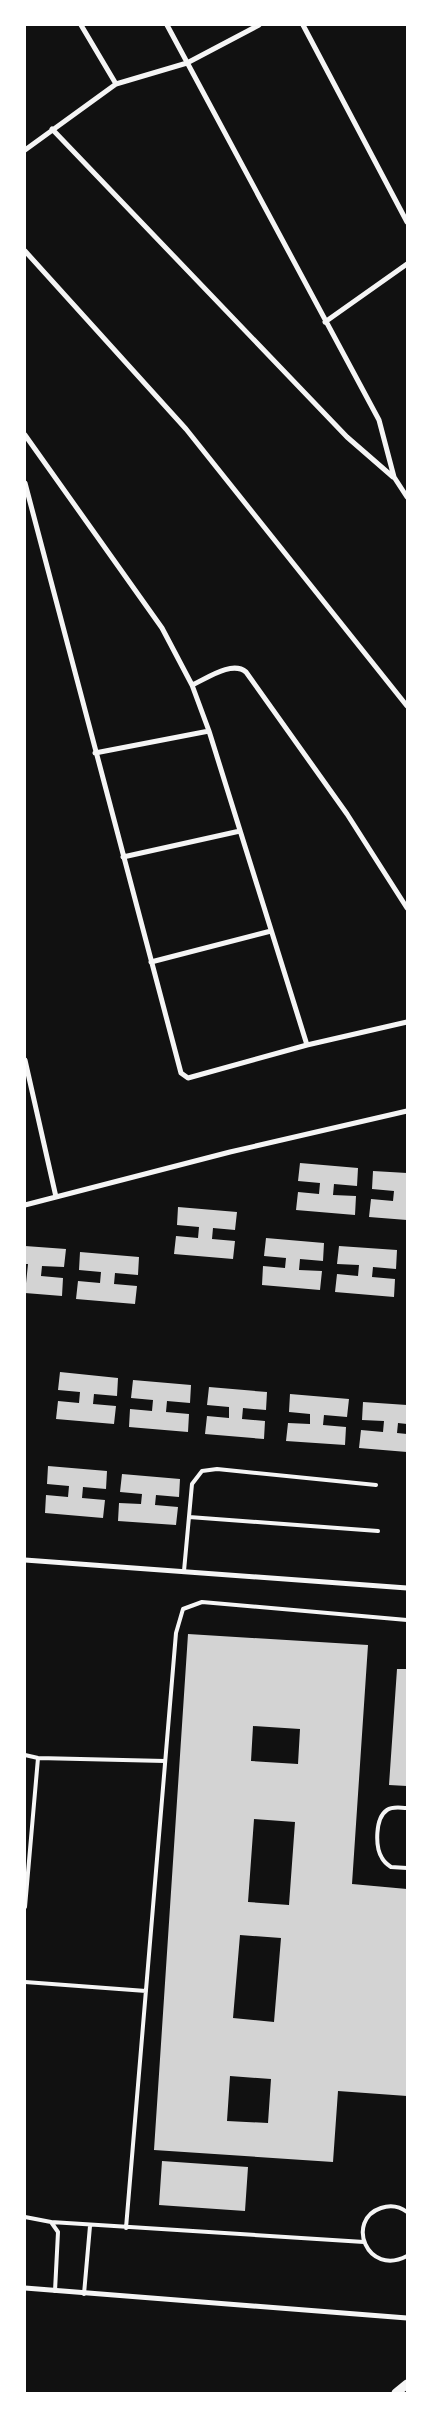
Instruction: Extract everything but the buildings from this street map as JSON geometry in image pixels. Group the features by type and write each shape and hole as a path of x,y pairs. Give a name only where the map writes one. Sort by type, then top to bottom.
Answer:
{"street":[{"path":"81,25 116,84"},
{"path":"167,25 324,322 379,420 394,477"},
{"path":"25,149 116,84 187,62 259,25"},
{"path":"303,25 407,222"},
{"path":"52,129 348,437 394,477 407,497"},
{"path":"25,251 186,429 407,706"},
{"path":"324,322 407,264"},
{"path":"25,435 162,628 192,685 307,1045"},
{"path":"25,484 151,962 184,1076 188,1078 307,1045 407,1022"},
{"path":"192,685 232,668 240,667 246,672 347,814 407,908"},
{"path":"95,753 208,731"},
{"path":"123,857 240,831"},
{"path":"151,962 271,931"},
{"path":"25,1060 56,1197"},
{"path":"25,1205 230,1152 407,1111"},
{"path":"25,1560 407,1588"},
{"path":"25,2288 407,2318"},
{"path":"396,2393 407,2384"}],"lane":[{"path":"184,1572 192,1484 202,1471 217,1469 376,1485"},
{"path":"189,1517 378,1531"},
{"path":"126,2228 176,1633 183,1609 202,1602 407,1620"},
{"path":"25,1755 38,1758 165,1761"},
{"path":"25,1907 38,1758"},
{"path":"407,1808 394,1807 386,1810 380,1818 378,1842 382,1858 391,1867 407,1868"},
{"path":"25,1982 146,1991"},
{"path":"407,2212 396,2206 377,2209 364,2224 363,2233 364,2242 374,2256 382,2260 391,2261 407,2256"},
{"path":"25,2217 90,2226 364,2242"},
{"path":"51,2222 58,2232 55,2291"},
{"path":"84,2294 90,2226"}]}
